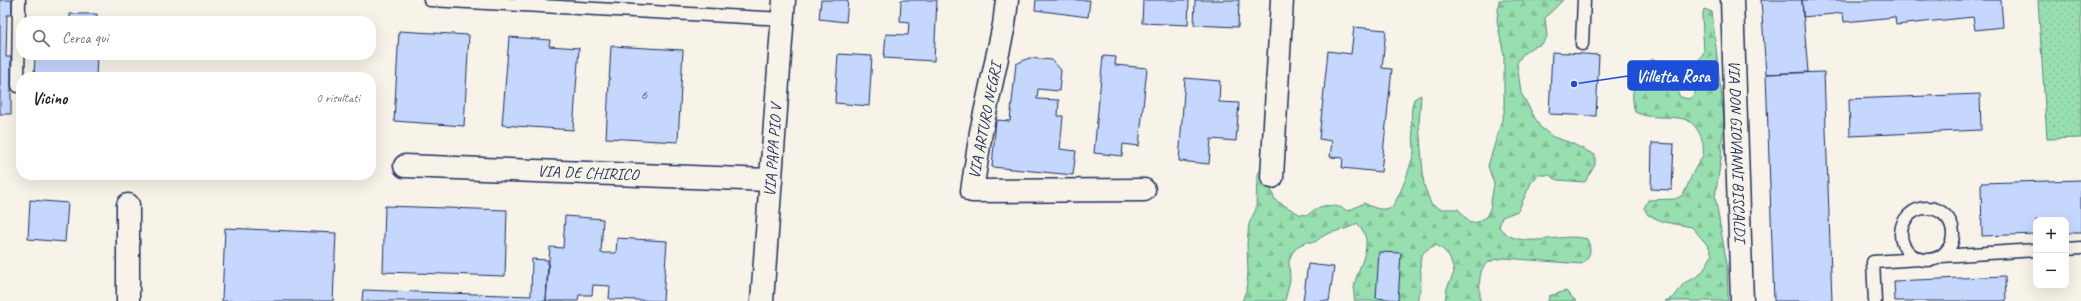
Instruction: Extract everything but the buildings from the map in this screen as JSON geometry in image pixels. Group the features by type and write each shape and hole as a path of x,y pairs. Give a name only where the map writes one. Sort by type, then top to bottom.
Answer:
{"street":[{"name":"VIA ARTURO NEGRI","path":"1007,0 1004,24 981,132 972,191 1144,190"},
{"path":"1272,177 1282,0"},
{"name":"VIA DON GIOVANNI BISCALDI","path":"1732,0 1742,301"},
{"name":"VIA PAPA PIO V","path":"762,301 784,9"},
{"name":"VIA DE CHIRICO","path":"404,166 771,180"},
{"path":"128,205 128,301"}],"lane":[{"path":"19,0 19,16"},
{"path":"430,0 784,9"},
{"path":"1582,44 1584,0"},
{"path":"18,60 18,72"},
{"path":"1875,301 1874,262 1919,259 1933,260 1948,250 1952,241 1953,232 1950,223 1938,210 1929,208 1920,209 1912,213 1905,220 1901,228 1901,239 1911,255 1919,259"},
{"path":"2069,249 2081,248"},
{"path":"1941,256 2033,250"}],"green space":[{"path":"1499,0 1563,0 1545,18 1547,37 1542,44 1531,48 1522,55 1517,63 1521,93 1540,127 1553,137 1571,143 1595,155 1595,165 1585,182 1557,180 1549,175 1539,175 1532,181 1518,211 1502,217 1499,227 1507,235 1517,239 1540,240 1576,237 1587,239 1590,246 1590,252 1585,261 1582,264 1504,258 1495,260 1488,263 1481,272 1480,301 1445,301 1447,288 1454,273 1449,256 1444,250 1436,245 1429,248 1422,255 1420,263 1421,282 1417,301 1355,301 1355,281 1365,251 1366,242 1364,232 1357,223 1347,228 1331,232 1315,242 1306,242 1298,246 1292,253 1289,261 1290,280 1285,301 1242,301 1246,291 1248,273 1247,244 1249,224 1256,209 1257,173 1264,169 1275,200 1299,214 1308,215 1322,206 1338,207 1348,211 1364,203 1381,209 1391,207 1401,190 1413,156 1414,144 1411,112 1414,99 1421,95 1419,124 1424,185 1431,204 1440,209 1458,209 1470,223 1478,222 1486,217 1490,209 1494,184 1488,166 1504,113 1504,56 1497,21"},
{"path":"2038,0 2081,0 2081,138 2047,139"},
{"path":"1704,9 1712,12 1724,119 1721,159 1715,197 1727,264 1728,301 1665,301 1674,297 1684,283 1698,276 1703,271 1712,255 1709,247 1692,227 1664,222 1648,215 1644,208 1648,200 1675,199 1683,195 1694,170 1703,156 1703,143 1696,128 1689,121 1678,118 1647,116 1635,112 1633,104 1633,89 1642,69 1653,59 1659,62 1667,70 1680,97 1689,99 1695,93 1695,66 1704,52 1702,17"},
{"path":"1566,291 1576,301 1548,301 1549,296"}],"place":[{"name":"Villetta Rosa","path":"1574,84"}]}
